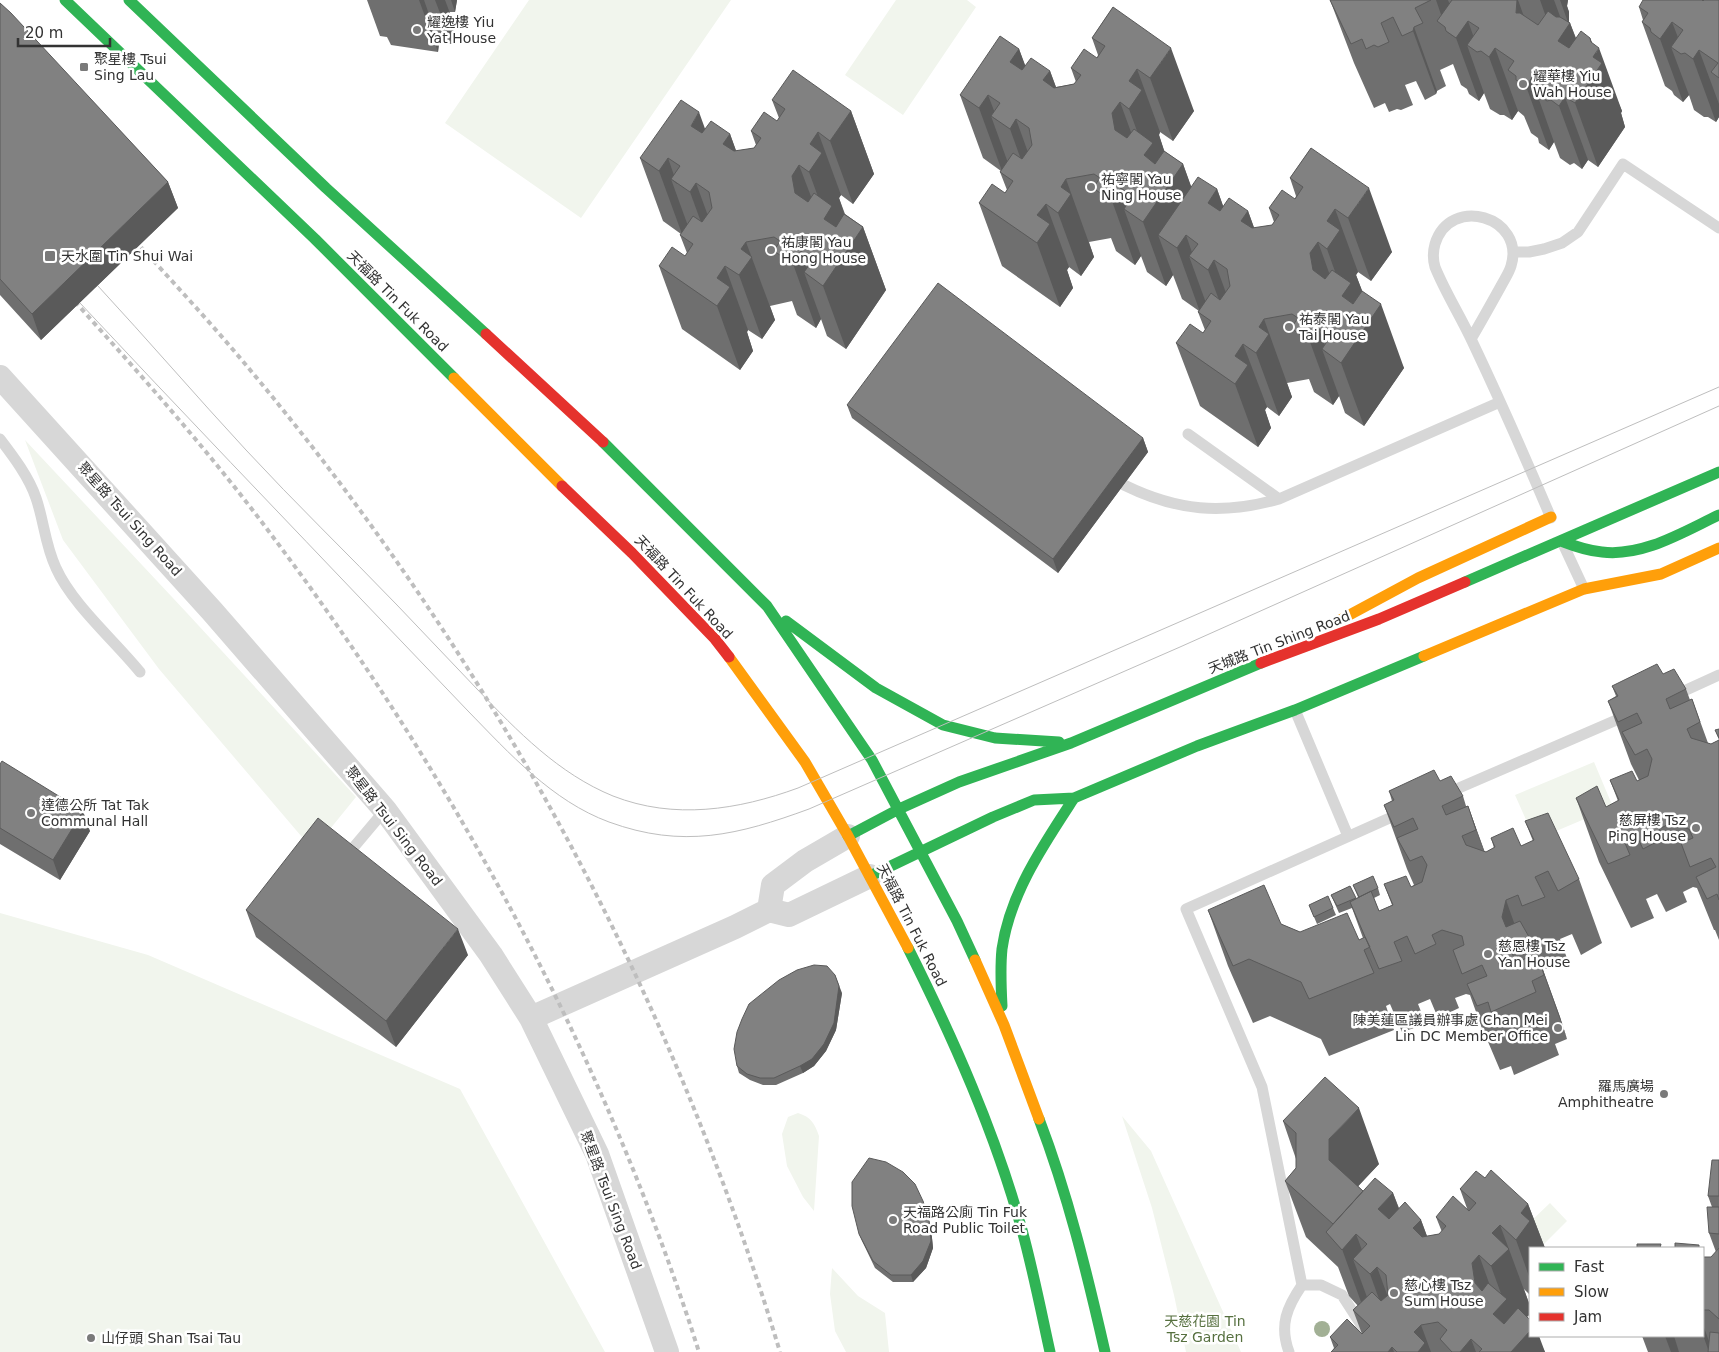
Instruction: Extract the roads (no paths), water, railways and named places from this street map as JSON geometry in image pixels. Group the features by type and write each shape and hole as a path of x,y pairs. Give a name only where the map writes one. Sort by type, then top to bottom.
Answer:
{"main road":[{"name":"天福路 Tin Fuk Road","path":"64,0 321,246 632,553 715,638 805,762 870,876 938,1008 997,1153 1022,1230 1050,1352"},
{"path":"128,0 326,188 597,436 767,606 876,688 943,725 995,738 1071,743"},
{"name":"天城路 Tin Shing Road","path":"848,836 899,809 959,782 1071,743 1276,657 1379,619 1556,529 1719,472"},
{"path":"1276,657 1371,602 1466,556 1556,529 1581,548 1608,554 1632,551 1649,546 1719,515"},
{"path":"870,876 1034,800 1074,798 1197,746 1295,710 1584,589 1661,574 1719,548"},
{"path":"767,606 872,760 957,921 1004,1024 1066,1195 1086,1267 1105,1352"},
{"path":"1004,1024 1000,990 1001,957 1005,930 1013,905 1026,876 1042,847 1074,798"}],"street":[{"name":"聚星路 Tsui Sing Road","path":"0,377 212,610 385,810 491,955 531,1018 597,1154 667,1352"},
{"path":"769,910 773,885 806,861 848,836"},
{"path":"531,1018 769,910 789,915 870,876"}],"lane":[{"path":"1513,252 1529,252 1544,249 1562,242 1578,232 1623,164 1719,228"},
{"path":"1471,339 1511,266 1513,252 1509,238 1500,226 1488,218 1474,215 1460,217 1447,225 1438,236 1434,251 1435,265 1500,402 1584,589"},
{"path":"1124,485 1161,501 1193,508 1238,508 1259,504 1279,499 1500,402"},
{"path":"1188,434 1279,499"},
{"path":"0,439 16,459 36,497 44,533 56,568 73,596 140,672"},
{"path":"1659,702 1719,676"},
{"path":"1436,798 1642,709"},
{"path":"1295,710 1348,836"},
{"path":"1289,1352 1285,1340 1284,1320 1291,1301 1302,1285 1262,1087 1186,909 1410,809"},
{"path":"348,854 385,810"},
{"path":"1302,1285 1321,1285 1342,1294 1360,1323 1365,1342 1364,1352"}],"tram line":[{"path":"98,286 227,430 523,736 557,764 593,787 636,803 659,808 683,810 729,807 775,796 798,788 1719,387"},
{"path":"80,303 457,700 532,774 569,802 609,822 661,835 686,837 734,832 809,809 1180,647 1719,406"}],"railway":[{"path":"129,234 236,353 338,481 420,595 495,713 565,835 628,960 686,1088 736,1219 780,1352"},
{"path":"69,295 198,442 270,533 338,627 402,723 463,823 519,925 571,1029 619,1135 661,1243 699,1352"}],"place":[{"name":"耀逸樓 Yiu Yat House","path":"417,30"},
{"name":"聚星樓 Tsui Sing Lau","path":"84,67"},
{"name":"耀華樓 Yiu Wah House","path":"1523,84"},
{"name":"祐寧閣 Yau Ning House","path":"1091,187"},
{"name":"祐康閣 Yau Hong House","path":"771,250"},
{"name":"天水圍 Tin Shui Wai","path":"50,256"},
{"name":"祐泰閣 Yau Tai House","path":"1289,327"},
{"name":"達德公所 Tat Tak Communal Hall","path":"31,813"},
{"name":"慈屏樓 Tsz Ping House","path":"1696,828"},
{"name":"慈恩樓 Tsz Yan House","path":"1488,954"},
{"name":"陳美蓮區議員辦事處 Chan Mei Lin DC Member Office","path":"1558,1028"},
{"name":"羅馬廣場 Amphitheatre","path":"1664,1094"},
{"name":"天福路公廁 Tin Fuk Road Public Toilet","path":"893,1220"},
{"name":"慈心樓 Tsz Sum House","path":"1394,1293"},
{"name":"山仔頭 Shan Tsai Tau","path":"91,1338"}],"park label":[{"name":"天慈花園 Tin Tsz Garden","path":"1205,1329"}]}
